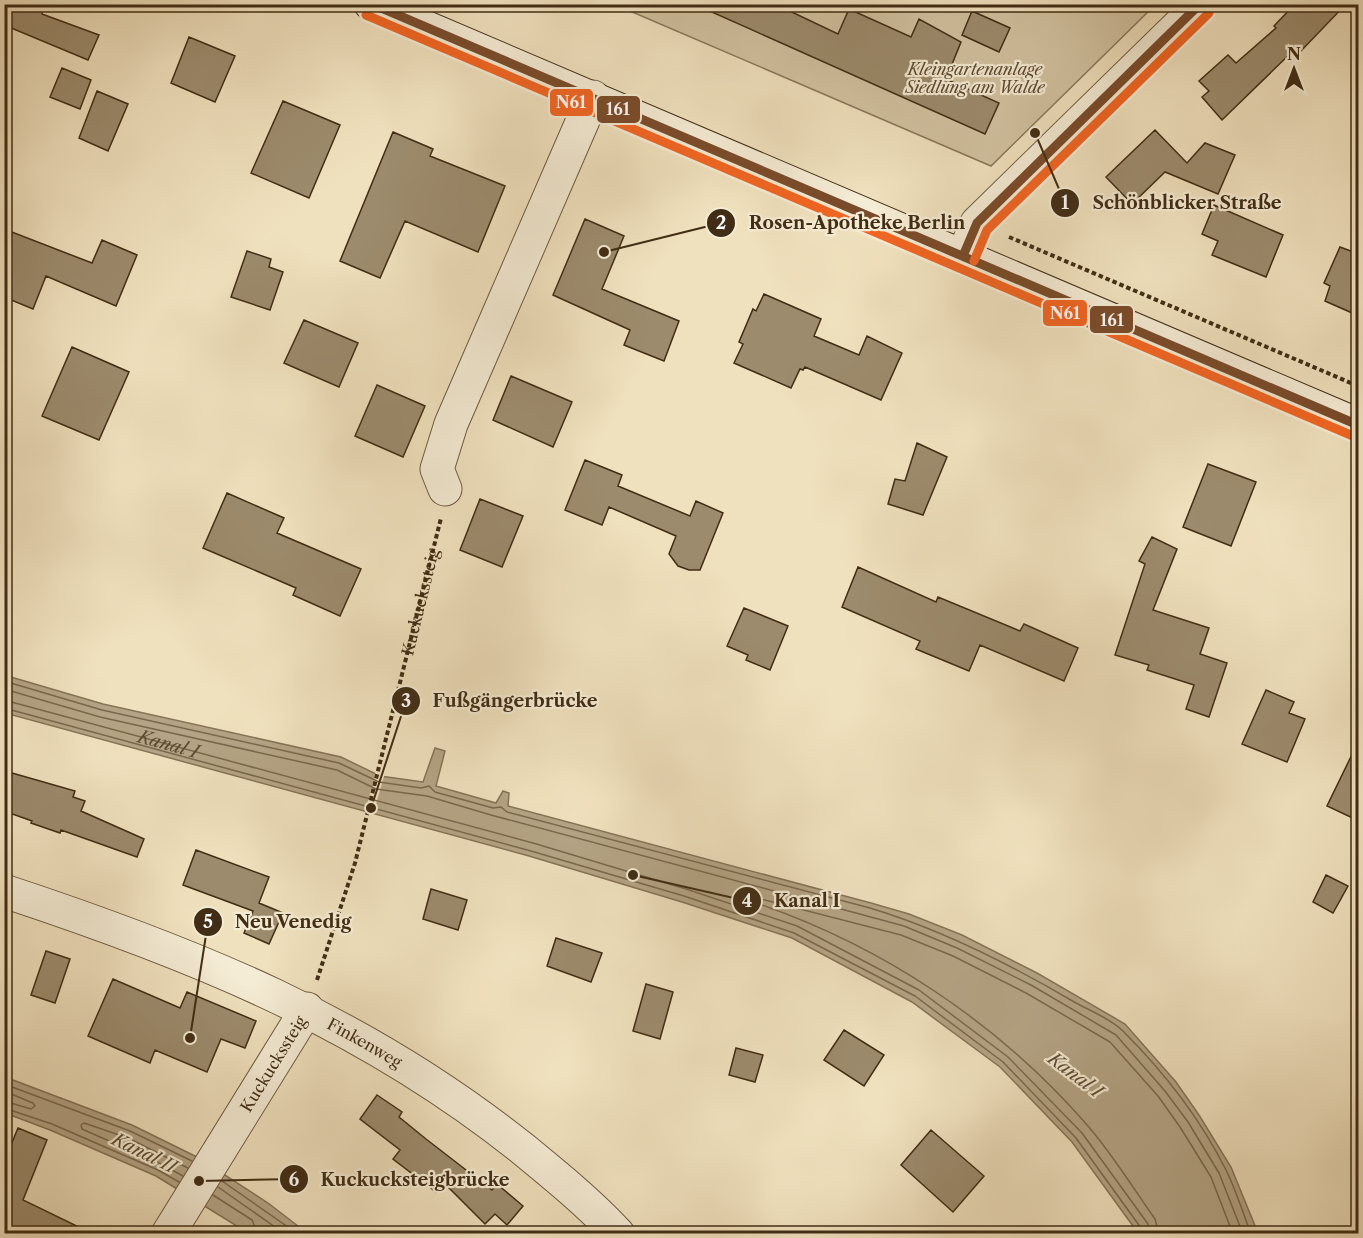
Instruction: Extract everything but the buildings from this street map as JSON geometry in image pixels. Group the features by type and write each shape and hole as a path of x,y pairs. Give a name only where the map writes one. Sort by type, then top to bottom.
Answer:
{"street":[{"path":"371,4 1359,425"},
{"path":"963,256 977,223 1201,4"},
{"path":"445,489 438,469 451,424 593,97"},
{"name":"Finkenweg","path":"4,891 93,920 207,964 307,1009 422,1076 485,1119 566,1184 618,1233"},
{"name":"Kuckuckssteig","path":"168,1233 307,1009"}],"path":[{"path":"977,223 1359,386"},
{"name":"Kuckuckssteig","path":"307,1009 355,863 443,511 445,489"}],"green space":[{"name":"Kleingartenanlage Siedlung am Walde","path":"616,5 1155,5 991,166"}],"water":[{"path":"4,675 103,704 341,757 380,776 423,782 435,748 445,751 436,786 496,803 503,791 509,793 508,806 871,903 909,914 962,935 1037,973 1125,1024 1176,1082 1199,1115 1231,1167 1258,1233 1138,1233 1072,1142 1000,1067 912,1002 792,938 529,856 5,713"},
{"name":"Kanal II","path":"5,1077 132,1125 197,1157 268,1203 307,1233 248,1233 156,1176 5,1113"}],"pier":[{"path":"376,771 385,773 372,818 364,816"}],"transit line":[{"name":"161","path":"372,4 1358,425"},
{"name":"161","path":"963,256 977,223 1200,4"},
{"name":"N61","path":"974,261 987,230 1209,13"},
{"name":"N61","path":"366,15 1353,436"}],"place":[{"name":"Schönblicker Straße","path":"1035,133"},
{"name":"Rosen-Apotheke Berlin","path":"604,252"},
{"name":"Fußgängerbrücke","path":"371,808"},
{"name":"Kanal I","path":"633,875"},
{"name":"Neu Venedig","path":"190,1038"},
{"name":"Kuckucksteigbrücke","path":"199,1181"}]}
